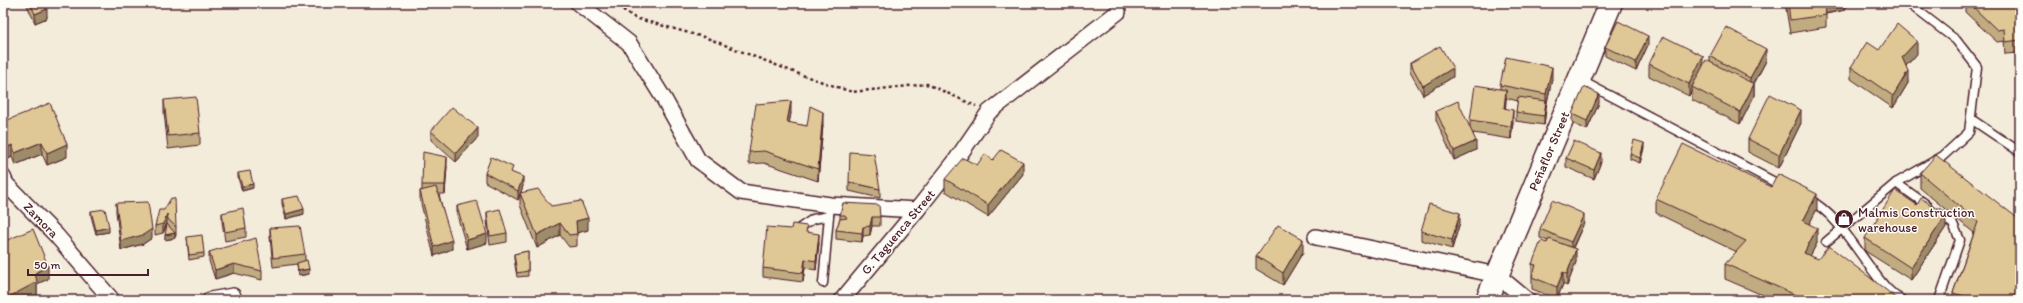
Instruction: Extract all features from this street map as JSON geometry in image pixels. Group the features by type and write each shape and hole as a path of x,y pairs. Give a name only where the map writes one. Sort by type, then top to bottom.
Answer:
{"main road":[{"name":"Peñaflor Street","path":"1487,300 1611,3"}],"street":[{"path":"578,3 629,43 664,99 698,160 741,192 829,210 917,210"},
{"name":"G. Taguenca Street","path":"842,300 954,163 989,112 1118,12"},
{"name":"Zamora","path":"3,177 6,184 56,235 112,300"},
{"path":"1316,237 1497,275 1527,300"},
{"path":"210,300 233,296"}],"lane":[{"path":"1826,242 1896,183 1943,156 1969,132 1977,67 1956,40 1908,3"},
{"path":"1579,80 1820,205 1841,229 1890,294 1902,300"},
{"path":"1971,119 2020,152"},
{"path":"1896,183 1953,224 1960,240 1939,300"},
{"path":"798,229 829,210"},
{"path":"823,282 829,210"}],"path":[{"path":"613,3 635,18 707,38 799,74 852,92 927,84 989,112"}],"building":[{"path":"30,3 45,3 47,9 35,14"},
{"path":"1788,3 1824,3 1826,15 1790,20"},
{"path":"1969,3 2018,3 2020,5 2020,40 2005,42 2004,29 1997,30"},
{"path":"1618,21 1648,36 1636,62 1605,47"},
{"path":"1897,24 1917,41 1902,57 1908,71 1893,96 1851,67 1867,42 1879,50"},
{"path":"1726,27 1766,49 1750,78 1710,56"},
{"path":"1663,36 1703,56 1689,84 1649,64"},
{"path":"1440,46 1453,68 1423,86 1410,63"},
{"path":"1506,57 1552,67 1546,94 1500,85"},
{"path":"1706,60 1754,84 1740,112 1692,87"},
{"path":"1475,85 1506,90 1504,108 1513,110 1511,126 1470,120"},
{"path":"1584,87 1599,94 1587,121 1572,114"},
{"path":"1770,94 1801,110 1779,155 1748,139"},
{"path":"196,97 200,133 168,136 164,100"},
{"path":"1518,97 1546,101 1544,116 1516,112"},
{"path":"791,101 787,122 807,126 810,106 823,112 818,169 764,151 749,152 756,104"},
{"path":"1458,101 1476,141 1454,151 1436,111"},
{"path":"50,103 67,144 47,153 42,142 15,153 12,145 8,147 3,134 3,132 8,129 5,121"},
{"path":"452,107 478,128 456,153 431,131"},
{"path":"1634,140 1644,143 1640,158 1630,154"},
{"path":"1574,141 1601,153 1594,170 1566,158"},
{"path":"1683,144 1771,187 1778,174 1817,194 1803,221 1817,228 1804,253 1818,259 1829,246 1899,300 1807,300 1725,264 1746,241 1656,199"},
{"path":"1001,150 1023,162 988,205 945,179 963,158 977,165 985,154 993,160"},
{"path":"423,152 447,157 445,185 422,185"},
{"path":"850,152 874,154 880,189 849,182"},
{"path":"1936,155 2020,220 2020,287 2013,300 1979,300 1953,293 1978,222 1920,173"},
{"path":"491,157 513,167 511,172 523,177 518,191 485,173"},
{"path":"250,171 253,184 242,186 238,173"},
{"path":"436,187 452,240 434,247 420,191"},
{"path":"538,189 551,206 581,201 588,218 576,221 577,234 569,235 560,223 537,235 520,193"},
{"path":"1895,190 1917,205 1921,198 1946,215 1911,268 1865,238"},
{"path":"299,196 304,209 286,214 282,199"},
{"path":"171,198 175,199 176,227 168,219 167,214 163,224 155,226 159,210 164,210"},
{"path":"1552,200 1584,214 1571,242 1540,229"},
{"path":"477,201 487,234 467,240 457,206"},
{"path":"148,202 152,229 143,235 121,241 116,203"},
{"path":"843,203 879,205 880,217 872,217 870,226 863,227 862,233 836,230 840,219 847,218 845,215 840,215"},
{"path":"1429,204 1460,213 1452,240 1421,231"},
{"path":"243,208 246,228 225,232 222,213"},
{"path":"105,209 109,227 96,230 91,211"},
{"path":"500,209 507,233 490,236 487,212"},
{"path":"167,224 175,233 165,235"},
{"path":"792,224 807,226 806,232 819,234 816,261 805,259 803,273 763,268 767,227 791,229"},
{"path":"1278,225 1303,239 1283,273 1256,256"},
{"path":"300,226 305,254 273,258 270,228"},
{"path":"33,229 48,266 35,273 37,282 7,298 3,290 3,242"},
{"path":"202,235 204,253 189,255 187,237"},
{"path":"256,238 262,271 234,264 215,270 209,252"},
{"path":"1549,239 1576,249 1567,274 1563,272 1557,287 1532,277 1536,265 1532,264 1541,241 1547,243"},
{"path":"528,251 528,271 517,273 514,254"},
{"path":"307,260 309,269 298,271 297,263"},
{"path":"1638,296 1640,300 1625,300"}],"place":[{"name":"Malmis Construction warehouse","path":"1844,219"}]}
